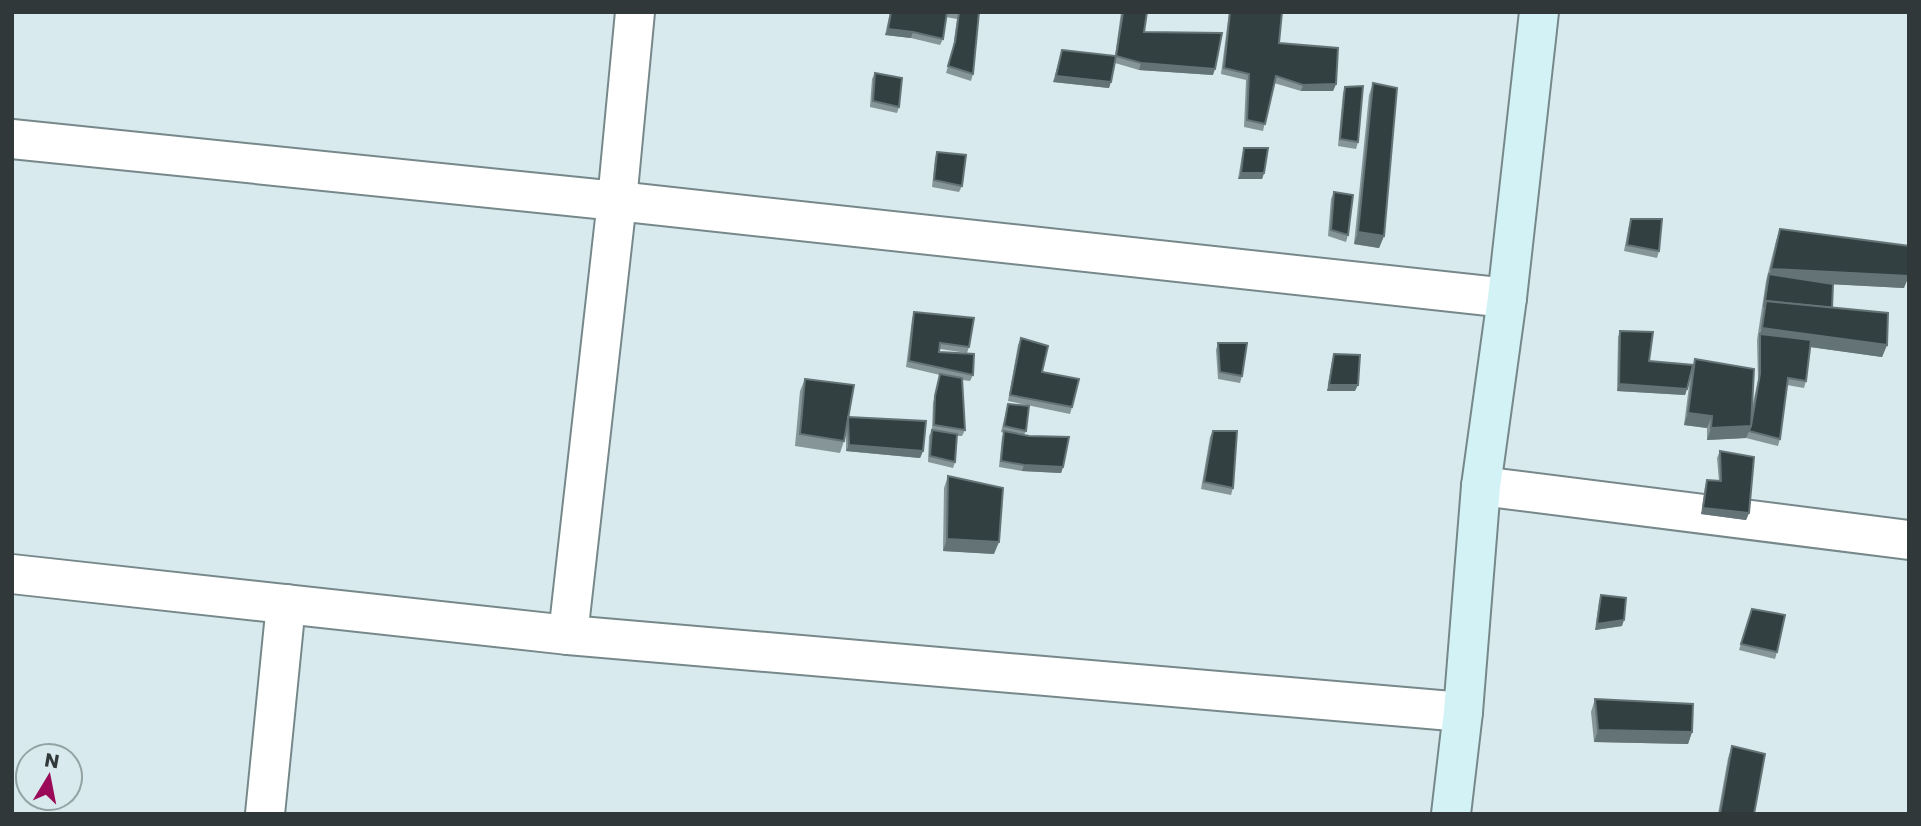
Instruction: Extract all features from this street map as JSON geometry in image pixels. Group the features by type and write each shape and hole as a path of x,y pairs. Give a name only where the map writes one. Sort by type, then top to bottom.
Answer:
{"main road":[{"path":"1451,814 1463,712 1481,486 1507,298 1539,12"}],"street":[{"path":"568,635 617,201 635,12"},
{"path":"12,139 617,201 1507,298"},
{"path":"1481,486 1909,540"},
{"path":"12,574 568,635 1463,712"},
{"path":"265,814 286,604"}],"building":[{"path":"891,12 947,12 943,39 888,29"},
{"path":"958,12 979,12 973,74 948,66 955,42"},
{"path":"1123,12 1147,12 1144,32 1222,33 1215,69 1141,63 1116,56"},
{"path":"1230,12 1282,12 1279,43 1338,48 1336,84 1303,85 1276,76 1265,124 1247,120 1249,74 1224,68"},
{"path":"1062,50 1116,56 1111,82 1056,76"},
{"path":"875,73 902,78 899,107 873,101"},
{"path":"1373,83 1397,88 1384,236 1358,232"},
{"path":"1363,86 1358,142 1340,139 1345,87"},
{"path":"1244,148 1268,148 1264,173 1241,173"},
{"path":"937,152 966,155 962,186 934,180"},
{"path":"1334,192 1353,195 1348,235 1331,230"},
{"path":"1631,219 1662,219 1659,251 1627,245"},
{"path":"1780,229 1909,246 1909,276 1771,269"},
{"path":"1769,274 1833,284 1832,308 1766,301 1764,307"},
{"path":"1766,301 1888,313 1887,345 1762,328"},
{"path":"914,312 974,318 969,347 940,343 939,352 974,354 973,375 909,361"},
{"path":"1620,331 1653,332 1649,361 1693,365 1687,389 1619,384"},
{"path":"1760,334 1811,340 1806,381 1788,378 1780,439 1749,431 1760,374"},
{"path":"1021,338 1048,346 1042,372 1079,379 1072,407 1010,395"},
{"path":"1218,343 1247,343 1242,376 1220,372"},
{"path":"1334,354 1360,355 1358,385 1329,385"},
{"path":"1695,359 1754,369 1751,426 1711,428 1712,416 1688,413"},
{"path":"940,374 962,378 965,430 934,425 935,396"},
{"path":"805,379 854,385 844,441 800,434"},
{"path":"1008,404 1029,406 1026,431 1004,426"},
{"path":"848,417 926,421 923,451 849,445"},
{"path":"932,430 957,434 955,462 930,456"},
{"path":"1004,431 1029,436 1069,437 1063,467 1001,461"},
{"path":"1213,431 1237,431 1233,488 1204,482"},
{"path":"1720,451 1754,457 1749,513 1703,508 1707,480 1721,481"},
{"path":"948,476 1003,488 999,542 947,539"},
{"path":"1601,595 1626,598 1624,620 1597,624"},
{"path":"1752,609 1785,615 1777,652 1741,644"},
{"path":"1595,699 1693,704 1692,732 1598,730"},
{"path":"1732,746 1765,754 1754,814 1720,814"}]}
